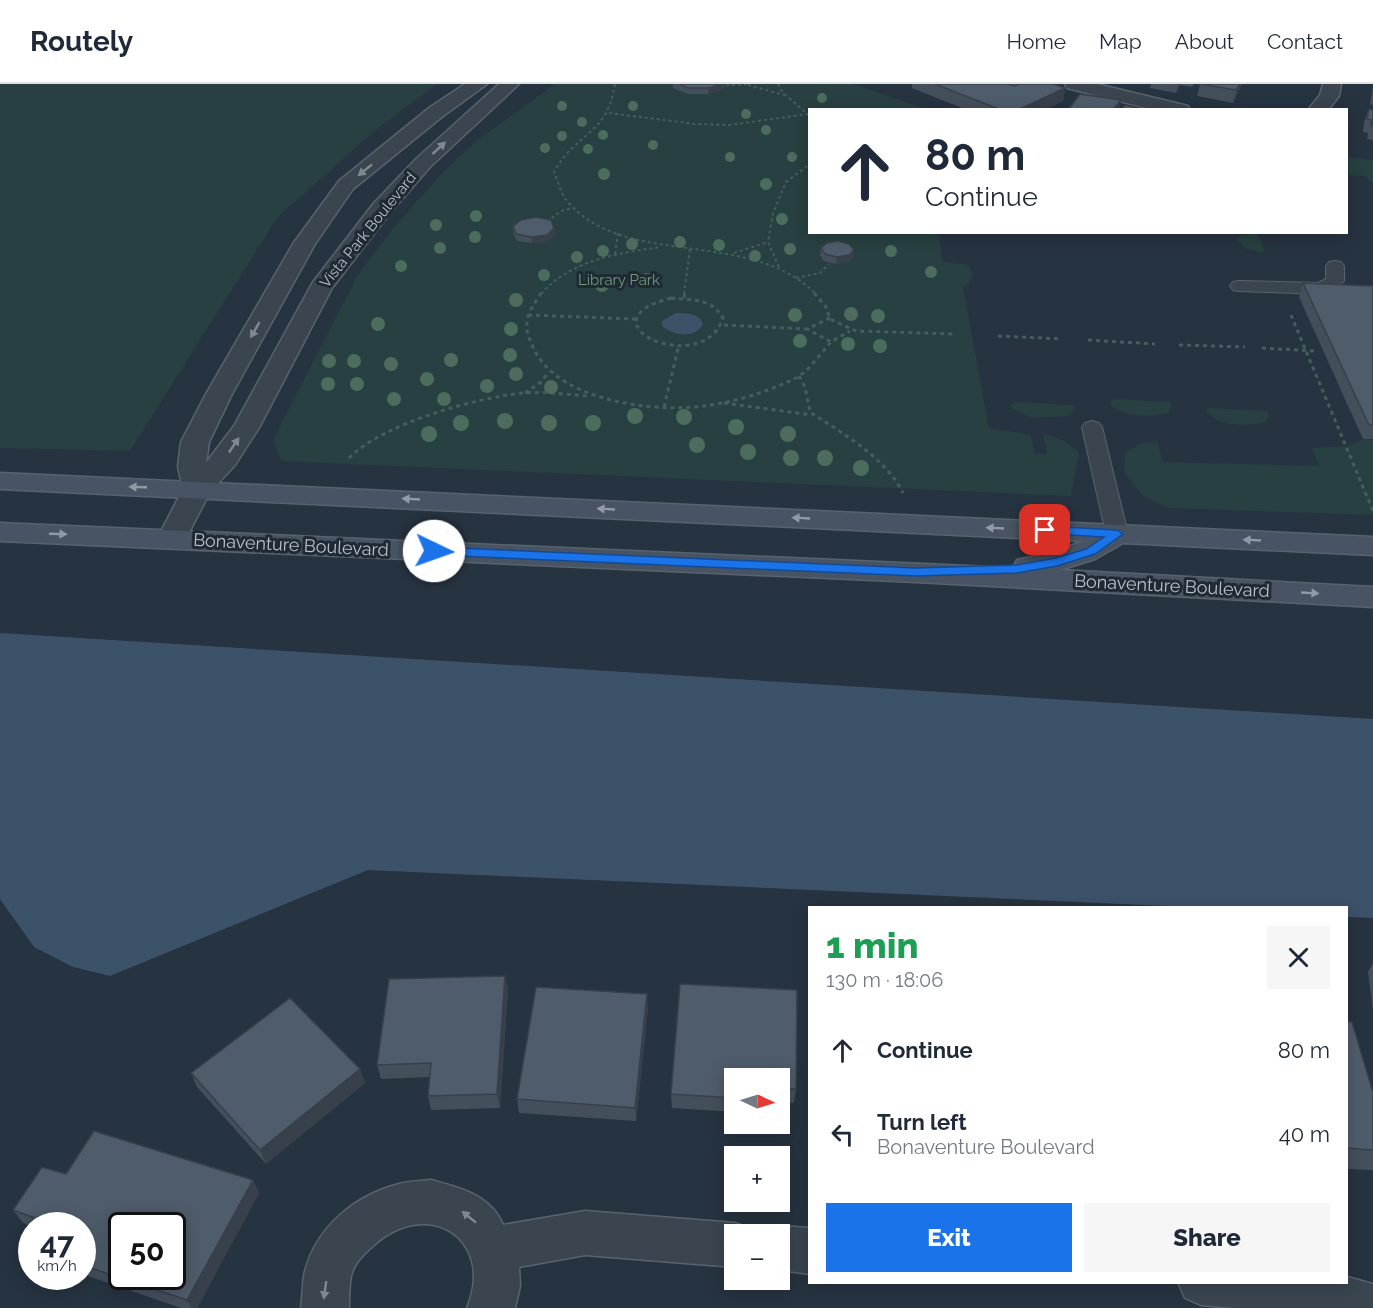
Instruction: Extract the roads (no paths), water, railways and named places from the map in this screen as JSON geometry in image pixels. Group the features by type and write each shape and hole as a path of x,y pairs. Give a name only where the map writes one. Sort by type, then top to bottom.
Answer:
{"main road":[{"path":"0,481 1373,546"},
{"name":"Bonaventure Boulevard","path":"0,532 916,572 1373,597"},
{"path":"916,572 1017,569 1057,562 1090,552 1117,534"}],"street":[{"name":"Vista Park Boulevard","path":"196,489 192,467 195,442 219,394 304,244 346,185 436,112 478,84"},
{"name":"Vista Park Boulevard","path":"172,539 196,489 225,459 247,426 321,287 382,208 423,163 510,84"},
{"path":"1074,84 1173,108"},
{"path":"1319,108 1329,96 1332,84"},
{"path":"325,1308 323,1293 330,1266 343,1242 363,1221 388,1208 414,1201 439,1202 463,1211 481,1227 493,1250 497,1275 491,1308"},
{"path":"493,1250 585,1233 724,1244"},
{"path":"790,1249 808,1251"},
{"path":"1225,1284 1310,1291 1372,1308"}],"lane":[{"path":"1239,286 1322,289 1335,281 1335,266"},
{"path":"1092,428 1117,534"}],"water":[{"path":"676,313 696,316 703,324 690,334 678,334 662,326 662,321"},
{"path":"0,633 1373,719 1373,918 1348,917 1348,906 1167,906 368,870 110,976 73,967 34,947 0,899"}],"park label":[{"name":"Library Park","path":"619,280"}]}
